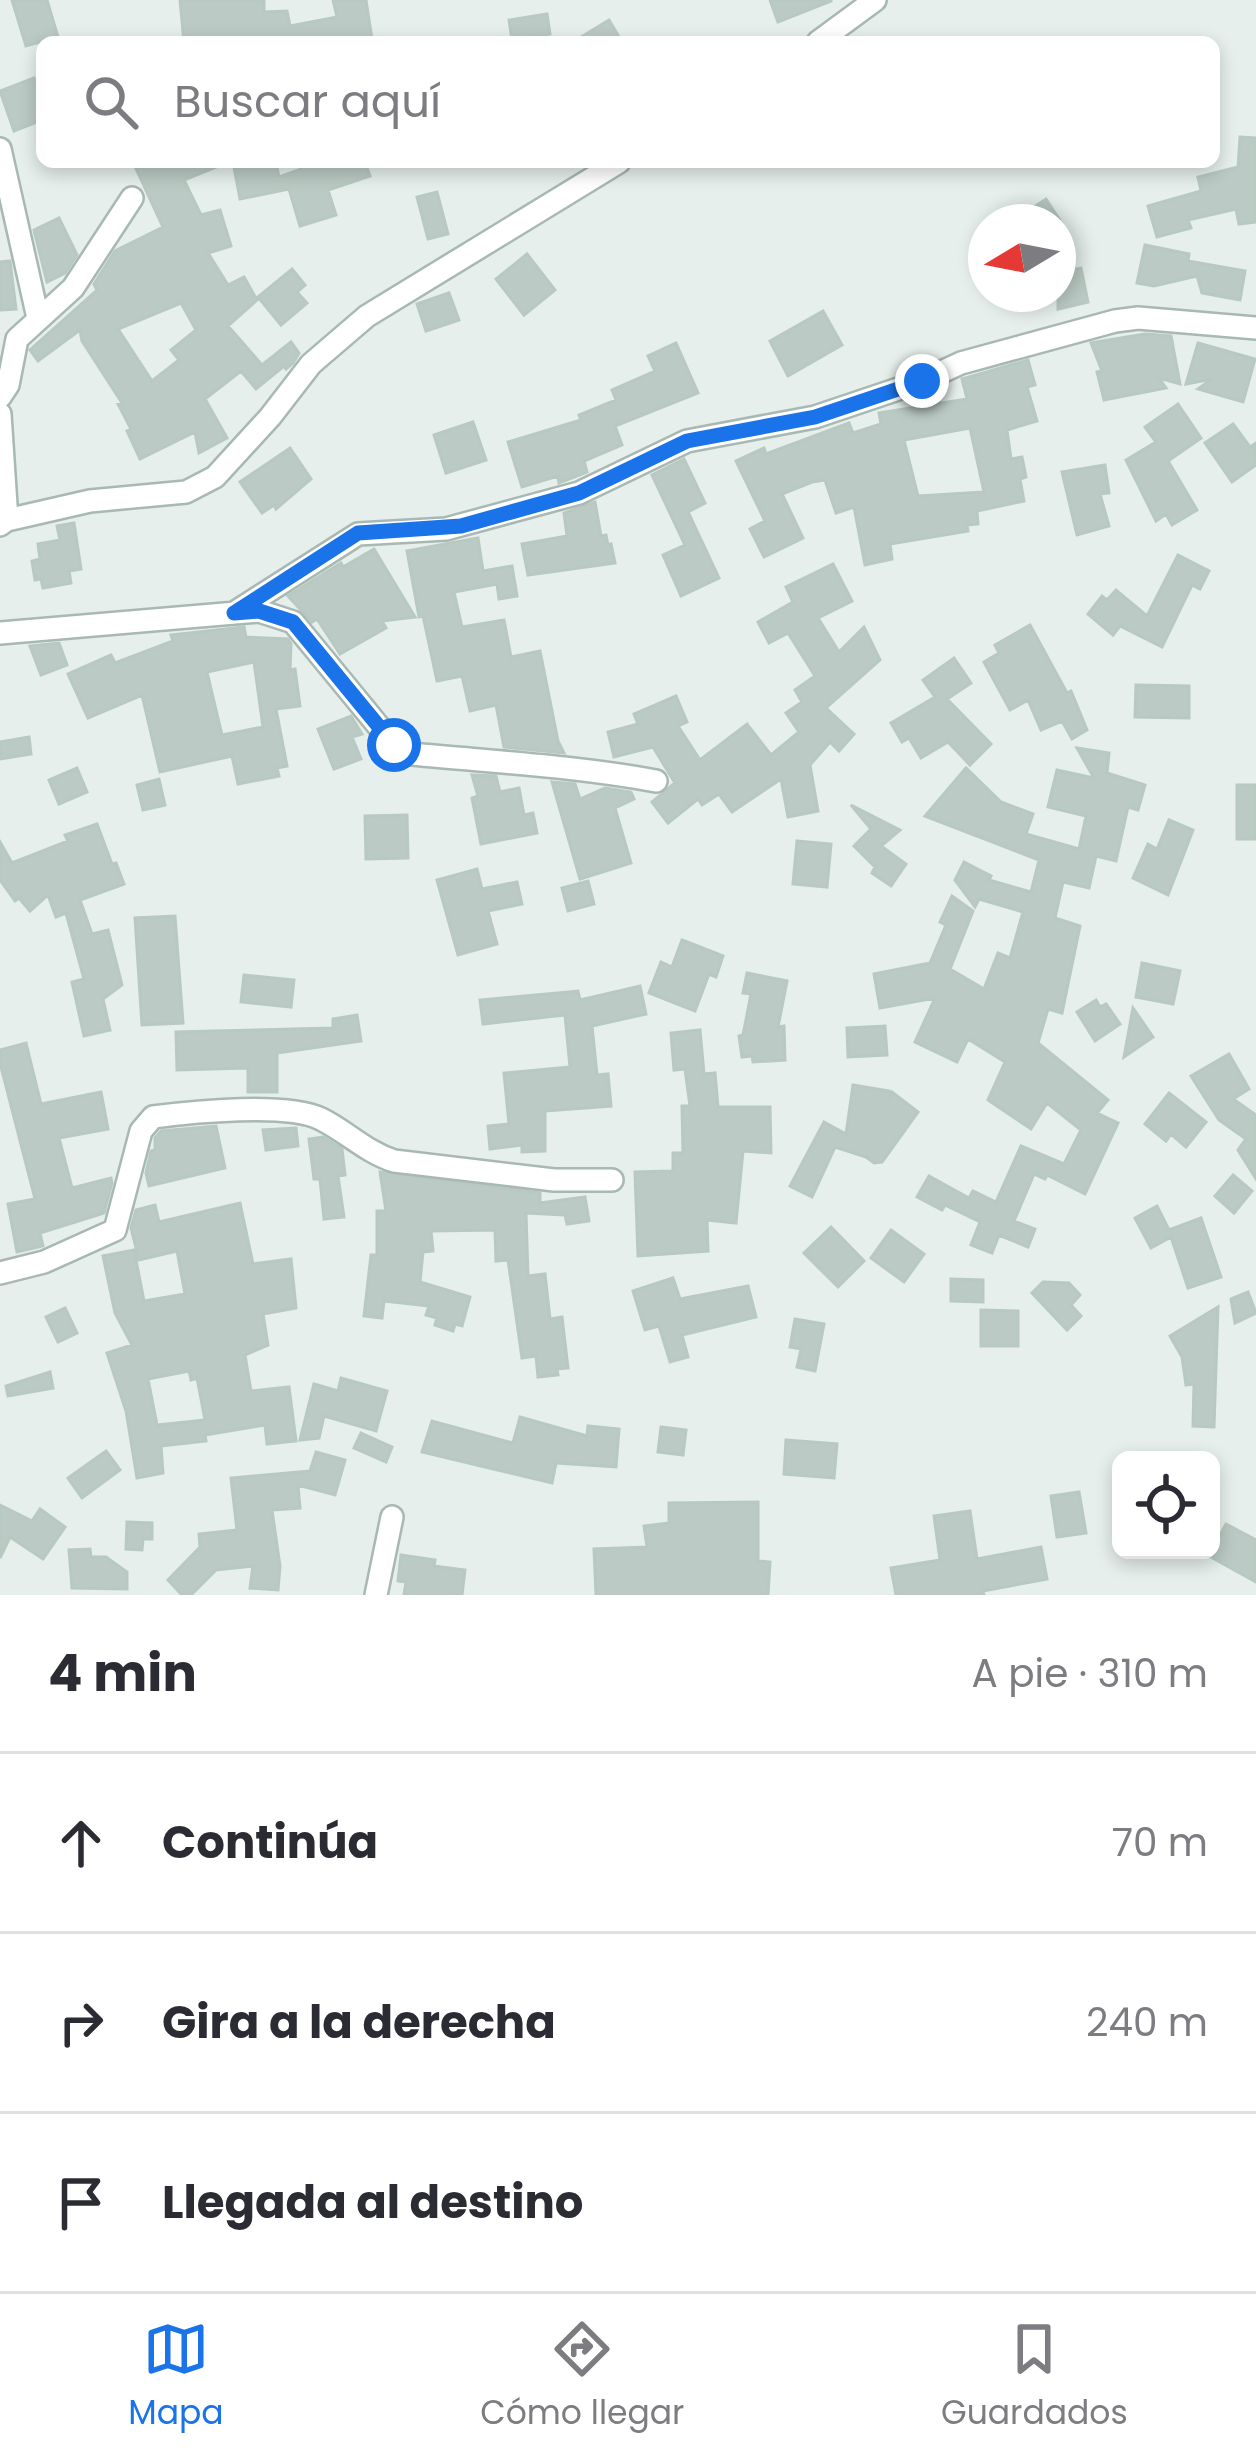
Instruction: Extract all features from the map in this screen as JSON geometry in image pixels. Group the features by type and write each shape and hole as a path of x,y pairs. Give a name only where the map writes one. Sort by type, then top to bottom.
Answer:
{"street":[{"path":"826,36 874,0"},
{"path":"0,149 38,318"},
{"path":"0,414 3,522 90,501 186,492 215,477 311,364 367,316 609,168"},
{"path":"0,397 8,385 17,339 73,288 132,197"},
{"path":"234,613 358,533 446,529 579,493 687,441 815,417 980,358 1138,318 1256,328"},
{"path":"0,633 259,611 293,622 394,745 412,754 553,769 580,766 656,781"},
{"path":"0,1273 44,1262 115,1230 141,1131 153,1117 207,1111 318,1117 373,1155 394,1161 554,1180 613,1180"},
{"path":"376,1595 392,1517"}],"building":[{"path":"12,0 47,0 58,36 36,36 36,43 26,46"},
{"path":"180,0 264,0 264,12 287,11 290,26 337,17 333,0 366,0 372,36 183,36"},
{"path":"770,0 831,0 831,1 778,22"},
{"path":"547,14 550,34 511,36 509,20"},
{"path":"609,20 618,36 583,36"},
{"path":"34,78 36,122 14,131 0,91"},
{"path":"1240,137 1256,138 1256,222 1239,224 1236,209 1188,220 1191,228 1157,237 1148,206 1201,191 1198,177 1238,167"},
{"path":"136,168 213,168 184,180 201,215 220,210 231,246 208,253 228,285 244,277 257,300 228,326 262,365 291,342 299,353 286,369 284,366 256,389 241,371 205,399 227,438 199,453 195,432 140,459 118,404 122,403 82,341 80,330 38,361 30,350 97,290 94,284 115,251 163,227","holes":["181,303 196,330 171,350 179,360 152,381 118,329"]},
{"path":"234,168 277,168 279,177 304,168 367,168 370,176 328,190 336,215 300,226 289,189 240,199"},
{"path":"437,192 448,234 428,239 417,197"},
{"path":"59,218 77,255 65,273 47,282 34,230"},
{"path":"1145,245 1189,254 1188,261 1245,271 1240,300 1202,293 1197,276 1154,286 1137,283"},
{"path":"527,254 555,290 524,315 496,279"},
{"path":"10,261 16,309 0,310 0,262"},
{"path":"1081,268 1088,302 1076,305 1076,269"},
{"path":"292,269 305,285 297,292 307,303 281,325 258,297"},
{"path":"449,293 459,320 426,331 417,304"},
{"path":"823,311 842,345 788,376 770,341"},
{"path":"1145,334 1171,336 1180,384 1159,378 1166,388 1104,400 1097,372 1102,371 1091,343"},
{"path":"676,343 698,393 615,426 622,445 584,461 587,472 559,483 558,476 522,487 508,442 581,420 579,415 616,400 612,390 655,371 648,356"},
{"path":"1198,343 1255,359 1243,402 1198,389 1212,379 1186,384"},
{"path":"1028,360 1035,385 1027,387 1037,421 1007,430 1011,459 1022,457 1024,501 977,511 978,524 967,525 968,531 890,544 892,559 865,565 854,507 836,513 825,480 812,482 782,494 803,538 764,557 750,529 765,521 736,461 849,423 853,433 881,424 879,413 967,399 962,379","holes":["970,428 984,492 918,496 904,440"]},
{"path":"1178,404 1201,438 1168,461 1197,510 1172,525 1166,514 1156,521 1126,460 1156,442 1145,427"},
{"path":"473,422 486,460 446,473 434,435"},
{"path":"1233,424 1250,447 1256,443 1256,465 1232,482 1205,443"},
{"path":"290,448 311,479 276,509 274,505 262,513 240,482"},
{"path":"684,459 705,503 688,512 719,578 681,596 663,555 685,545 652,475"},
{"path":"1105,465 1109,493 1100,494 1109,526 1077,535 1062,472"},
{"path":"595,502 601,536 606,535 611,544 615,563 528,575 522,544 567,536 564,513"},
{"path":"74,523 81,569 69,571 71,583 43,588 41,579 35,580 32,561 40,559 38,544 60,540 57,526"},
{"path":"478,538 483,571 512,566 517,596 499,599 497,584 454,592 462,627 504,620 511,657 540,651 564,753 504,747 496,705 470,711 462,676 437,681 407,551"},
{"path":"374,549 415,617 382,621 386,628 340,654 317,619 312,622 288,596"},
{"path":"1178,555 1209,571 1200,589 1192,585 1162,647 1120,626 1113,635 1088,614 1102,596 1107,600 1116,590 1147,616"},
{"path":"833,564 852,601 818,618 839,652 864,627 880,660 826,708 854,734 839,751 830,742 810,765 818,811 788,817 781,779 732,812 719,794 702,805 698,799 668,823 652,802 675,783 653,747 614,757 608,732 638,724 634,714 676,696 687,722 678,726 700,760 747,724 771,755 799,732 786,713 802,702 795,690 815,676 788,633 769,643 758,622 793,602 786,587"},
{"path":"1030,625 1067,693 1071,691 1087,730 1072,739 1062,721 1041,730 1028,700 1010,710 984,662 999,653 995,645"},
{"path":"244,627 246,637 288,639 300,706 276,709 287,766 277,768 279,776 238,784 232,756 160,772 142,695 88,718 68,674 111,655 115,663 173,641 171,635","holes":["254,662 263,727 222,735 207,672"]},
{"path":"59,643 67,665 41,675 30,646"},
{"path":"954,658 971,683 947,699 991,744 970,765 948,742 921,758 909,738 902,742 891,723 935,697 923,680"},
{"path":"1136,685 1189,686 1189,718 1135,717"},
{"path":"351,716 362,734 352,737 361,759 334,769 318,729"},
{"path":"29,737 31,754 0,759 0,742"},
{"path":"1077,748 1109,753 1107,773 1145,785 1138,810 1128,807 1116,861 1096,856 1089,888 1063,882 1055,918 1080,926 1062,1013 1048,1009 1038,1043 1108,1100 1097,1113 1118,1123 1085,1194 1047,1175 1045,1179 1034,1174 1014,1221 1035,1229 1028,1247 999,1235 992,1253 971,1245 980,1222 917,1197 929,1176 969,1198 973,1191 996,1202 1021,1146 1064,1164 1081,1130 1047,1103 1031,1129 988,1100 1005,1062 968,1039 957,1062 915,1042 935,998 880,1008 874,974 930,963 952,896 973,911 950,969 984,989 998,953 1010,958 1023,912 979,899 975,907 955,880 964,862 991,876 989,880 1031,892 1039,860 925,816 966,768 1001,802 1033,814 1026,834 1079,849 1086,816 1048,807 1057,770 1094,778"},
{"path":"77,768 87,792 59,804 49,780"},
{"path":"472,775 496,776 500,792 519,788 524,815 533,813 537,833 481,844"},
{"path":"159,779 165,805 143,810 137,785"},
{"path":"552,782 575,784 580,799 605,788 631,792 634,799 615,808 631,863 580,879"},
{"path":"1237,785 1256,785 1256,839 1237,839"},
{"path":"851,805 900,830 881,846 906,864 891,886 872,873 875,867 854,846 871,829"},
{"path":"407,815 408,858 366,859 365,816"},
{"path":"1169,820 1193,830 1168,895 1133,878 1148,844 1157,849"},
{"path":"97,824 124,884 80,900 92,934 108,930 122,985 103,999 110,1030 84,1036 72,982 84,979 66,913 56,917 48,895 30,911 19,898 15,901 0,880 0,842 12,863"},
{"path":"797,841 831,844 827,887 793,884"},
{"path":"477,869 482,889 517,882 522,904 488,911 497,944 458,955 437,880"},
{"path":"588,881 594,904 568,911 562,888"},
{"path":"175,916 183,1023 142,1025 135,918"},
{"path":"682,940 723,956 716,977 709,974 695,1011 649,993 661,962 672,967"},
{"path":"1142,963 1180,971 1173,1004 1136,997"},
{"path":"747,973 787,981 778,1027 784,1026 785,1060 753,1062 752,1056 742,1057 739,1036 751,994 743,993"},
{"path":"244,975 294,980 291,1007 241,1002"},
{"path":"640,986 646,1014 592,1026 597,1075 608,1074 611,1106 545,1111 545,1151 522,1152 522,1145 490,1149 488,1126 509,1124 504,1073 570,1067 565,1015 483,1024 480,1000 578,991 580,1000"},
{"path":"1096,1000 1100,1007 1106,1004 1120,1024 1095,1041 1077,1012"},
{"path":"1133,1008 1153,1037 1124,1057"},
{"path":"357,1015 361,1041 277,1053 277,1092 248,1092 248,1068 177,1070 176,1032 333,1028 333,1019"},
{"path":"885,1026 887,1055 848,1057 847,1028"},
{"path":"700,1030 704,1074 715,1073 718,1107 770,1107 771,1153 743,1151 736,1223 707,1220 708,1251 638,1256 635,1172 673,1171 673,1153 683,1153 682,1106 690,1106 685,1069 674,1070 671,1033"},
{"path":"26,1043 41,1104 101,1092 108,1129 59,1138 72,1188 111,1178 112,1183 104,1213 40,1233 43,1246 17,1252 8,1204 35,1199 0,1050"},
{"path":"1229,1054 1249,1089 1233,1099 1256,1115 1256,1179 1238,1150 1246,1139 1219,1120 1191,1076"},
{"path":"853,1085 889,1091 889,1098 892,1092 918,1112 882,1162 835,1147 812,1197 790,1186 824,1122 846,1134"},
{"path":"1169,1093 1206,1122 1186,1147 1171,1134 1166,1141 1145,1124"},
{"path":"216,1126 225,1168 149,1186 146,1173 161,1131"},
{"path":"296,1128 298,1146 266,1150 263,1130"},
{"path":"323,1137 342,1149 345,1175 338,1176 344,1217 324,1219 309,1139"},
{"path":"380,1172 540,1193 540,1203 585,1197 589,1221 567,1224 565,1215 526,1213 528,1276 545,1274 550,1319 562,1317 568,1368 557,1369 558,1375 538,1377 536,1356 522,1358 508,1260 496,1261 495,1230 431,1231 433,1251 423,1252 420,1282 470,1297 462,1326 455,1324 453,1331 435,1325 437,1318 426,1315 429,1306 384,1301 382,1318 364,1316 371,1255 377,1255 377,1211 386,1211"},
{"path":"1233,1175 1252,1191 1234,1213 1215,1196"},
{"path":"240,1203 253,1264 291,1259 296,1308 263,1314 268,1345 245,1355 251,1391 289,1387 296,1441 267,1444 265,1425 205,1435 206,1441 161,1446 163,1473 137,1478 126,1411 107,1353 132,1345 115,1313 103,1256 134,1250 144,1301 185,1294 177,1251 139,1260 131,1228 136,1210 155,1205 159,1222","holes":["189,1371 191,1380 197,1378 205,1420 157,1425 148,1379"]},
{"path":"1157,1206 1169,1230 1201,1218 1221,1277 1188,1288 1171,1237 1151,1248 1135,1218"},
{"path":"831,1227 864,1261 838,1287 804,1253"},
{"path":"891,1230 924,1254 904,1282 871,1258"},
{"path":"673,1278 680,1299 748,1286 756,1317 682,1335 688,1357 670,1362 659,1326 645,1330 633,1291"},
{"path":"951,1279 983,1280 983,1302 951,1301"},
{"path":"1043,1282 1069,1283 1080,1295 1071,1305 1081,1316 1067,1330 1032,1293"},
{"path":"1248,1292 1256,1313 1235,1323 1231,1299"},
{"path":"1218,1307 1214,1427 1193,1426 1194,1384 1186,1385 1182,1357 1170,1336"},
{"path":"65,1308 77,1333 58,1342 46,1317"},
{"path":"981,1310 1018,1311 1018,1346 981,1346"},
{"path":"795,1319 824,1324 815,1371 797,1367 801,1349 790,1347"},
{"path":"50,1372 53,1388 8,1396 6,1386"},
{"path":"341,1378 387,1391 376,1431 324,1416 319,1438 300,1440 314,1384 338,1391"},
{"path":"520,1417 587,1436 588,1426 619,1429 616,1467 556,1463 552,1483 422,1452 432,1421 513,1443"},
{"path":"661,1427 686,1430 683,1455 658,1452"},
{"path":"361,1433 392,1447 386,1462 354,1448"},
{"path":"786,1440 837,1444 834,1478 784,1474"},
{"path":"106,1451 120,1470 82,1498 68,1478"},
{"path":"316,1452 345,1460 335,1495 298,1485 300,1508 272,1510 280,1566 278,1590 250,1588 253,1566 216,1570 191,1595 182,1595 168,1580 200,1547 199,1534 237,1530 231,1478 310,1471"},
{"path":"1079,1492 1086,1533 1057,1537 1051,1496"},
{"path":"758,1502 758,1561 770,1562 768,1595 596,1595 594,1549 647,1547 644,1526 669,1523 669,1503"},
{"path":"0,1505 32,1521 40,1509 65,1527 43,1559 10,1537 0,1558"},
{"path":"970,1511 977,1559 1041,1547 1047,1579 983,1591 984,1595 896,1595 891,1568 940,1560 934,1516"},
{"path":"127,1522 152,1523 152,1539 143,1539 142,1550 126,1549"},
{"path":"1226,1524 1256,1540 1256,1582 1214,1559 1220,1559 1220,1535"},
{"path":"90,1549 91,1557 106,1557 127,1572 127,1589 72,1588 69,1550"},
{"path":"401,1555 465,1570 462,1595 404,1595 406,1582 398,1581"}],"route":[{"path":"394,745 293,622 259,611 234,613 358,533 461,526 579,493 687,441 815,417 922,381"}]}
